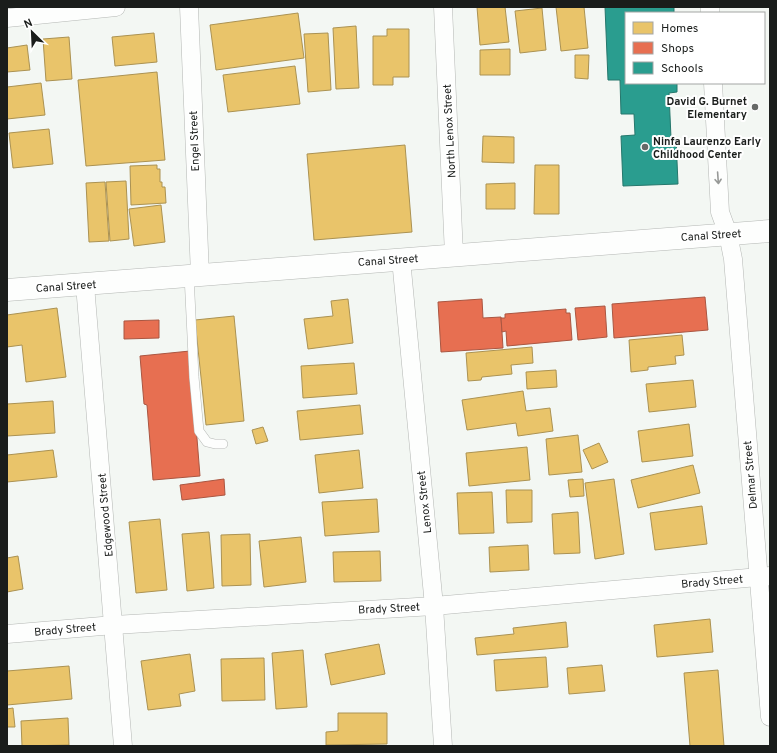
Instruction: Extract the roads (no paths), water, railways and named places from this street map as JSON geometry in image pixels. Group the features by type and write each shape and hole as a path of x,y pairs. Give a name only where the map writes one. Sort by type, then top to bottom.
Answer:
{"street":[{"path":"7,18 116,7"},
{"name":"Engel Street","path":"189,7 195,275"},
{"name":"North Lenox Street","path":"443,7 454,255"},
{"name":"Delmar Street","path":"713,84 720,212 728,234 733,259 764,577 770,716"},
{"name":"Canal Street","path":"7,290 770,230"},
{"name":"Lenox Street","path":"401,259 434,606 443,746"},
{"name":"Edgewood Street","path":"85,285 123,746"},
{"name":"Brady Street","path":"7,634 114,625 434,606 764,577"}],"lane":[{"path":"195,275 194,370 199,431 207,442 223,444"}],"place":[{"name":"David G. Burnet Elementary","path":"755,107"},
{"name":"Ninfa Laurenzo Early Childhood Center","path":"645,147"}]}
